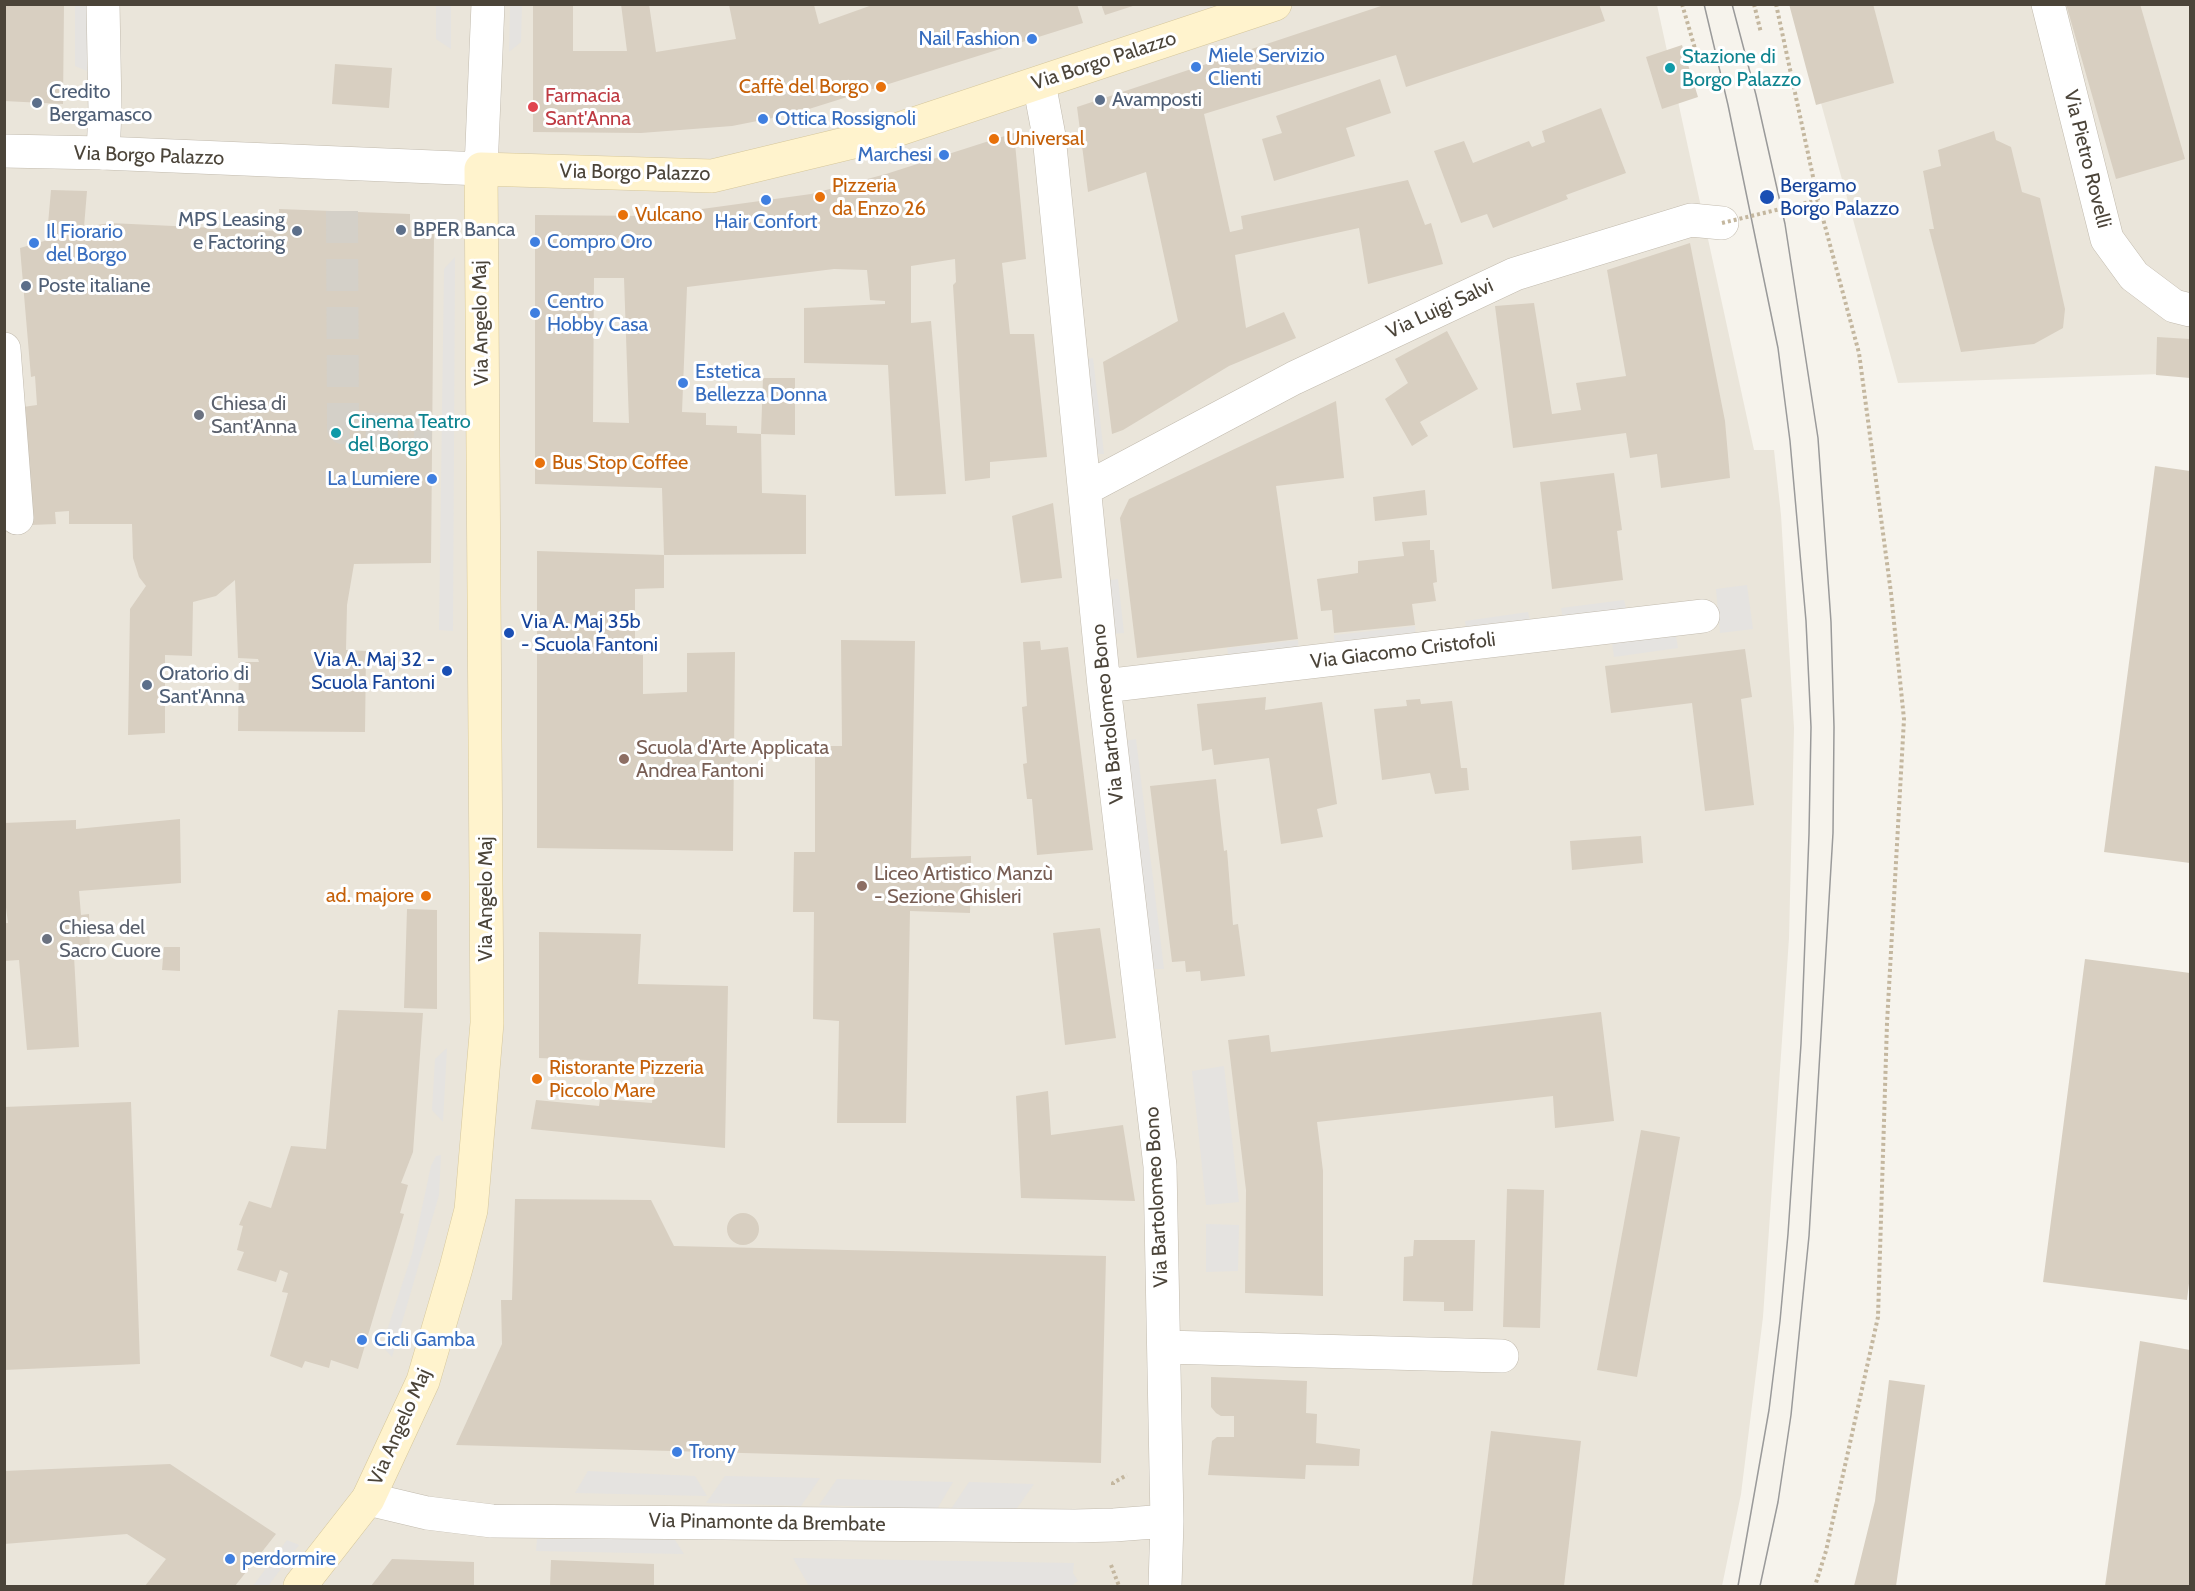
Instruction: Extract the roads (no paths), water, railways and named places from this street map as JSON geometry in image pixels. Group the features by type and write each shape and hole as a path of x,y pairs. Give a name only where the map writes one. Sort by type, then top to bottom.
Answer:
{"main road":[{"name":"Via Borgo Palazzo","path":"481,169 712,176 878,136 1275,4"},
{"name":"Via Angelo Maj","path":"300,1587 368,1499 423,1381 471,1210 486,1034 487,946 481,169"}],"street":[{"path":"103,4 105,111 103,153"},
{"path":"481,169 488,4"},
{"name":"Via Pietro Rovelli","path":"2048,4 2107,239 2133,276 2174,306 2190,310"},
{"name":"Via Bartolomeo Bono","path":"1040,82 1049,136 1104,686 1160,1166 1167,1521 1165,1587"},
{"name":"Via Borgo Palazzo","path":"4,151 481,169"},
{"name":"Via Luigi Salvi","path":"1086,489 1294,378 1515,274 1691,220 1722,223"},
{"path":"4,349 17,518"},
{"name":"Via Giacomo Cristofoli","path":"1104,686 1703,616"},
{"path":"1164,1347 1502,1356"},
{"name":"Via Pinamonte da Brembate","path":"368,1499 427,1513 492,1521 1075,1526 1167,1521"}],"tunnel":[{"path":"342,211 343,428 432,431"}],"tram line":[{"path":"1704,4 1728,105 1778,348 1790,441 1806,621 1811,727 1801,1044 1788,1234 1769,1410 1738,1586"},
{"path":"1732,4 1756,95 1785,224 1818,438 1831,622 1834,727 1833,833 1809,1236 1791,1415 1778,1502 1760,1586"}],"place":[{"name":"Nail Fashion","path":"1032,39"},
{"name":"Miele Servizio Clienti","path":"1196,67"},
{"name":"Stazione di Borgo Palazzo","path":"1670,68"},
{"name":"Caffè del Borgo","path":"881,87"},
{"name":"Avamposti","path":"1100,100"},
{"name":"Credito Bergamasco","path":"37,103"},
{"name":"Farmacia Sant'Anna","path":"533,107"},
{"name":"Ottica Rossignoli","path":"763,119"},
{"name":"Universal","path":"994,139"},
{"name":"Marchesi","path":"944,155"},
{"name":"Pizzeria da Enzo 26","path":"820,197"},
{"name":"Bergamo Borgo Palazzo","path":"1767,197"},
{"name":"Hair Confort","path":"766,200"},
{"name":"Vulcano","path":"623,215"},
{"name":"BPER Banca","path":"401,230"},
{"name":"MPS Leasing e Factoring","path":"297,231"},
{"name":"Compro Oro","path":"535,242"},
{"name":"Il Fiorario del Borgo","path":"34,243"},
{"name":"Poste italiane","path":"26,286"},
{"name":"Centro Hobby Casa","path":"535,313"},
{"name":"Estetica Bellezza Donna","path":"683,383"},
{"name":"Chiesa di Sant'Anna","path":"199,415"},
{"name":"Cinema Teatro del Borgo","path":"336,433"},
{"name":"Bus Stop Coffee","path":"540,463"},
{"name":"La Lumiere","path":"432,479"},
{"name":"Via A. Maj 35b - Scuola Fantoni","path":"509,633"},
{"name":"Via A. Maj 32 - Scuola Fantoni","path":"447,671"},
{"name":"Oratorio di Sant'Anna","path":"147,685"},
{"name":"Scuola d'Arte Applicata Andrea Fantoni","path":"624,759"},
{"name":"Liceo Artistico Manzù - Sezione Ghisleri","path":"862,886"},
{"name":"ad. majore","path":"426,896"},
{"name":"Chiesa del Sacro Cuore","path":"47,939"},
{"name":"Ristorante Pizzeria Piccolo Mare","path":"537,1079"},
{"name":"Cicli Gamba","path":"362,1340"},
{"name":"Trony","path":"677,1452"},
{"name":"perdormire","path":"230,1559"}]}
